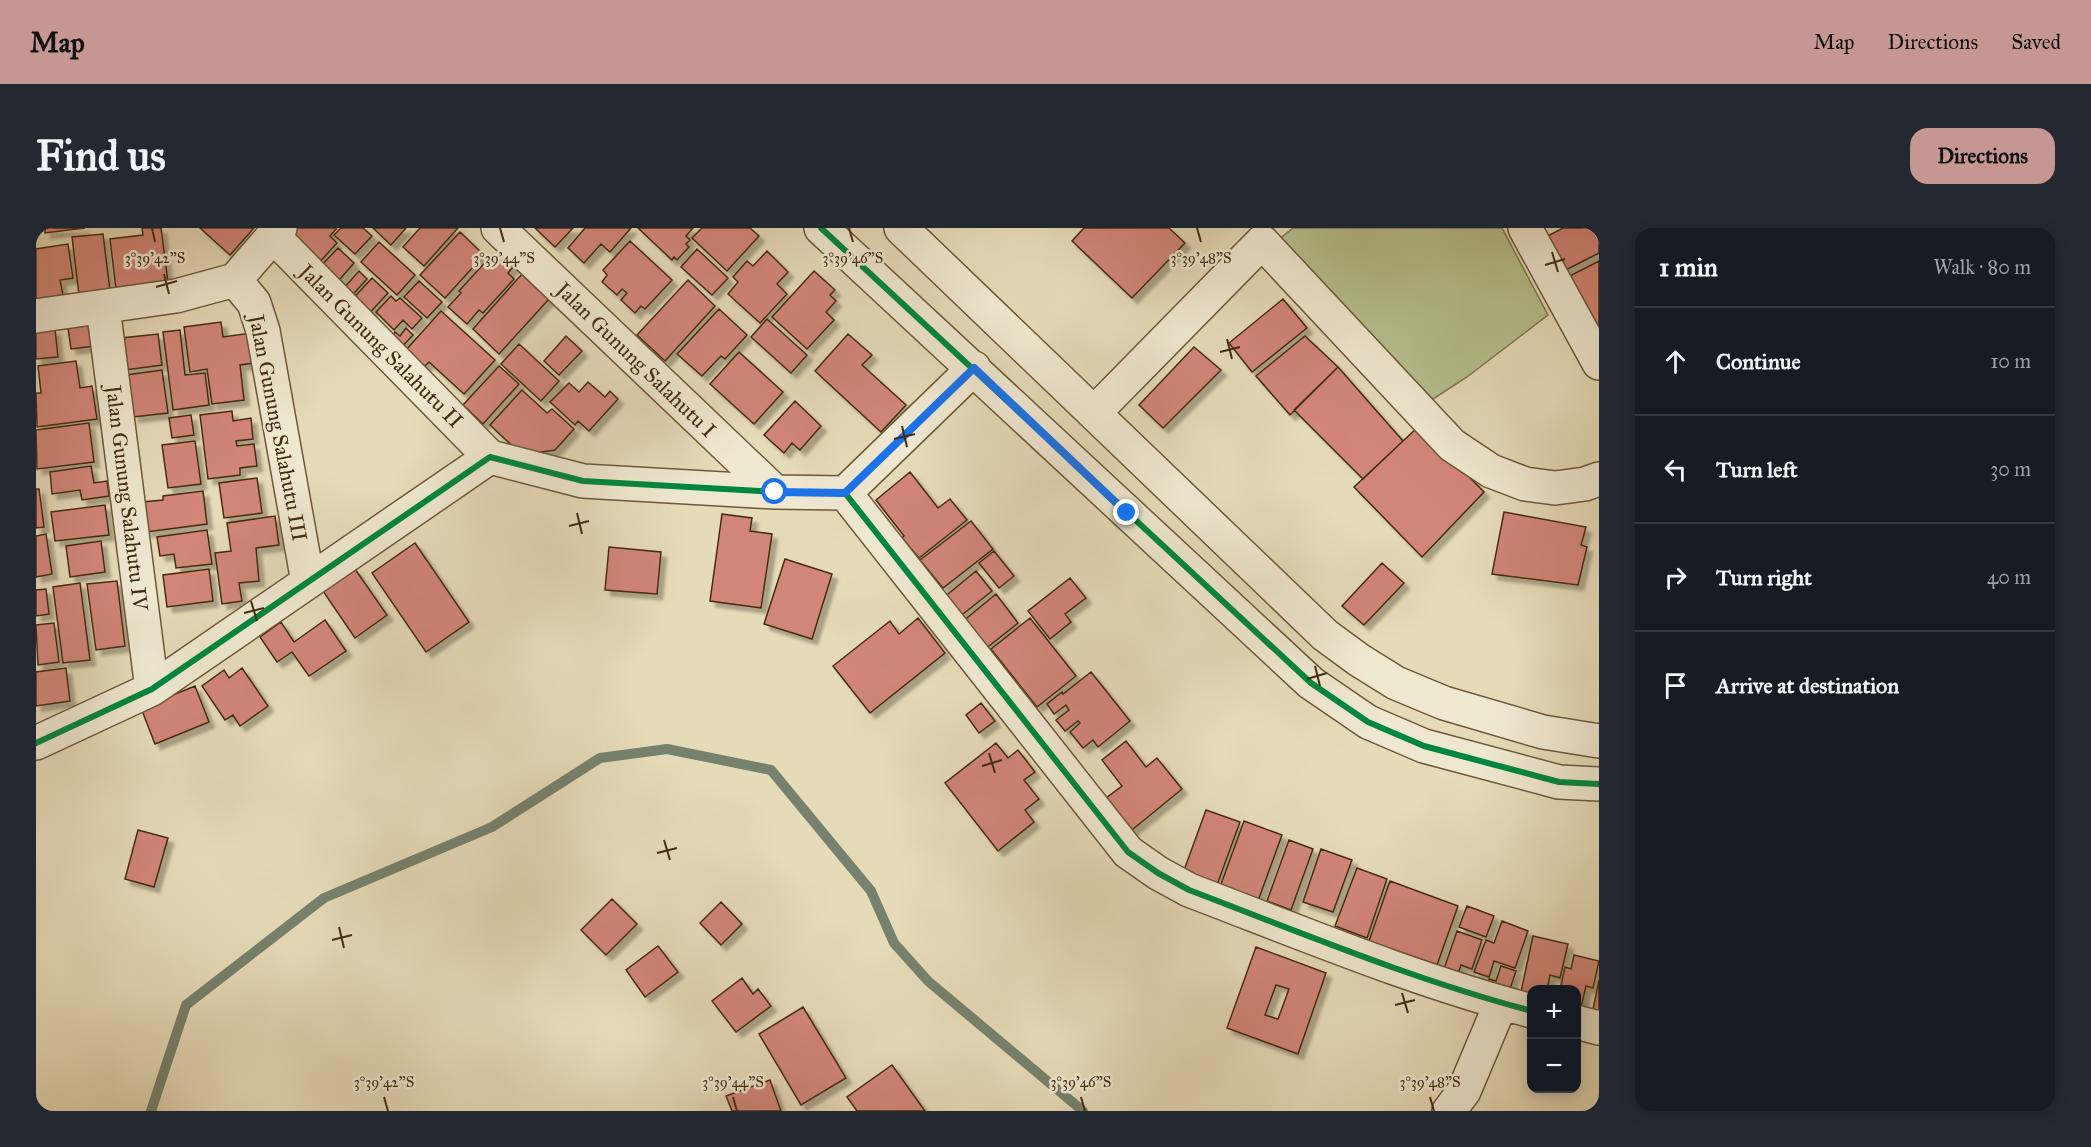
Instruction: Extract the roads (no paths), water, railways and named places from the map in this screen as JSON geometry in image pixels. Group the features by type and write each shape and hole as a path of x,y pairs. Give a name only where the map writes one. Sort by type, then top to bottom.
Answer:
{"street":[{"name":"Jalan Gunung Salahutu I","path":"498,228 775,492"},
{"path":"821,228 1311,683 1368,722 1424,746 1559,782 1599,784"},
{"path":"901,228 1325,635 1359,660 1396,683 1444,703 1543,732 1599,741"},
{"path":"1525,228 1599,363"},
{"path":"36,316 176,296 235,280 276,232"},
{"name":"Jalan Gunung Salahutu II","path":"276,232 490,457"},
{"path":"1094,413 1262,233 1452,445 1491,471 1525,484 1555,488 1585,484 1599,478"},
{"name":"Jalan Gunung Salahutu III","path":"235,280 254,303 263,331 308,582"},
{"name":"Jalan Gunung Salahutu IV","path":"103,307 152,689"},
{"path":"36,743 152,689 490,457 583,481 775,492 845,493 974,368"},
{"path":"1127,513 1160,477"},
{"path":"845,493 1128,852 1158,873 1189,890 1391,968 1463,993 1516,1007 1449,1111"},
{"path":"1581,1023 1599,1028"}],"waterway":[{"path":"151,1111 186,1005 324,898 492,827 600,758 667,749 771,770 871,891 894,943 928,981 1083,1111"}]}
